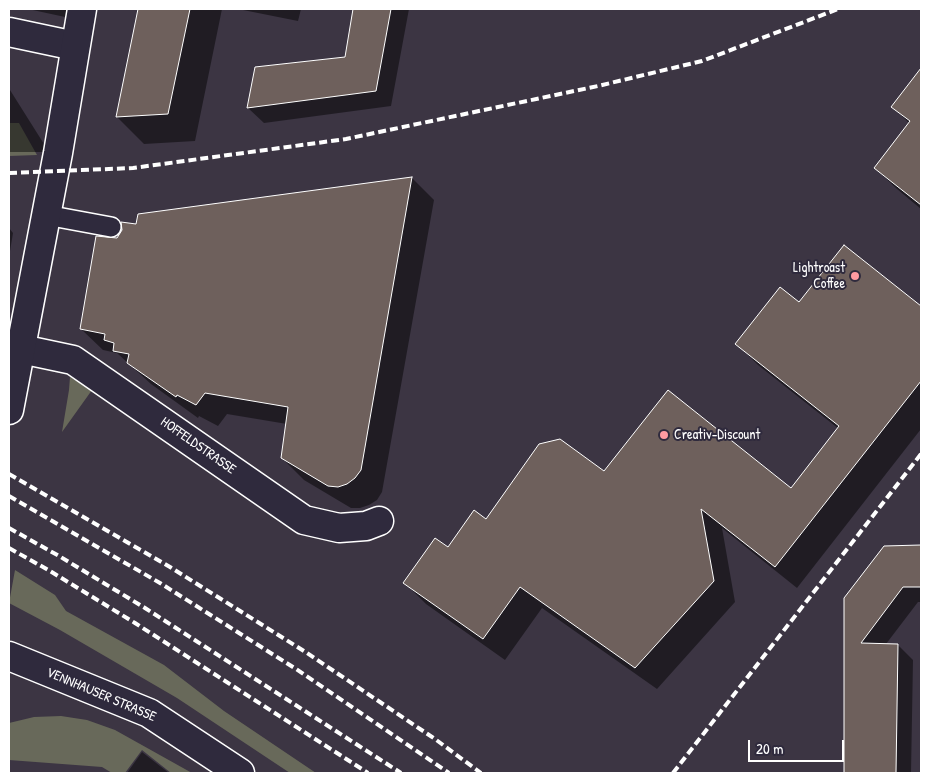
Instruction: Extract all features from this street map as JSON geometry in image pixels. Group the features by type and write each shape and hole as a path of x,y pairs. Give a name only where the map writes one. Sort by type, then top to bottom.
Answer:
{"street":[{"path":"9,410 17,342 46,215 82,9"},
{"path":"9,32 75,46"},
{"name":"HOFFELDSTRASSE","path":"17,342 73,360 304,520 339,528 366,526 379,521"},
{"name":"VENNHAUSER STRASSE","path":"9,656 149,713 240,773"}],"lane":[{"path":"46,215 111,227"}],"green space":[{"path":"9,123 19,123 37,155 9,156"},
{"path":"70,377 92,390 62,432 69,390"},
{"path":"15,570 55,595 66,611 164,665 224,711 316,773 290,773 177,698 60,630 9,603"},
{"path":"61,716 87,720 115,730 192,773 171,773 142,750 125,773 112,773 102,767 9,760 9,723 34,717"}],"building":[{"path":"138,9 190,9 168,114 116,117"},
{"path":"353,9 391,9 376,91 247,108 255,67 345,57"},
{"path":"921,68 921,205 874,168 910,121 891,107"},
{"path":"412,177 361,470 347,484 338,487 328,486 281,458 288,407 205,393 196,405 177,395 176,397 127,363 129,354 113,351 114,343 104,340 105,334 80,329 96,236 117,238 122,230 121,222 136,224 138,214"},
{"path":"844,245 921,306 921,381 775,567 701,509 714,581 635,668 520,587 483,639 403,583 435,538 448,547 474,510 486,519 539,444 560,439 604,471 668,390 791,488 839,426 735,344 780,287 799,302"},
{"path":"921,545 921,587 903,587 861,643 898,644 896,773 844,773 844,598 884,546"}],"railway":[{"path":"9,173 133,168 346,139 598,86 702,61 838,9"},
{"path":"673,773 921,454"},
{"path":"9,474 170,567 307,653 435,739 481,773"},
{"path":"9,496 160,583 296,669 449,773"},
{"path":"9,528 145,608 401,773"},
{"path":"9,548 135,623 368,773"}],"place":[{"name":"Lightroast Coffee","path":"855,276"},
{"name":"Creativ-Discount","path":"664,435"}]}
